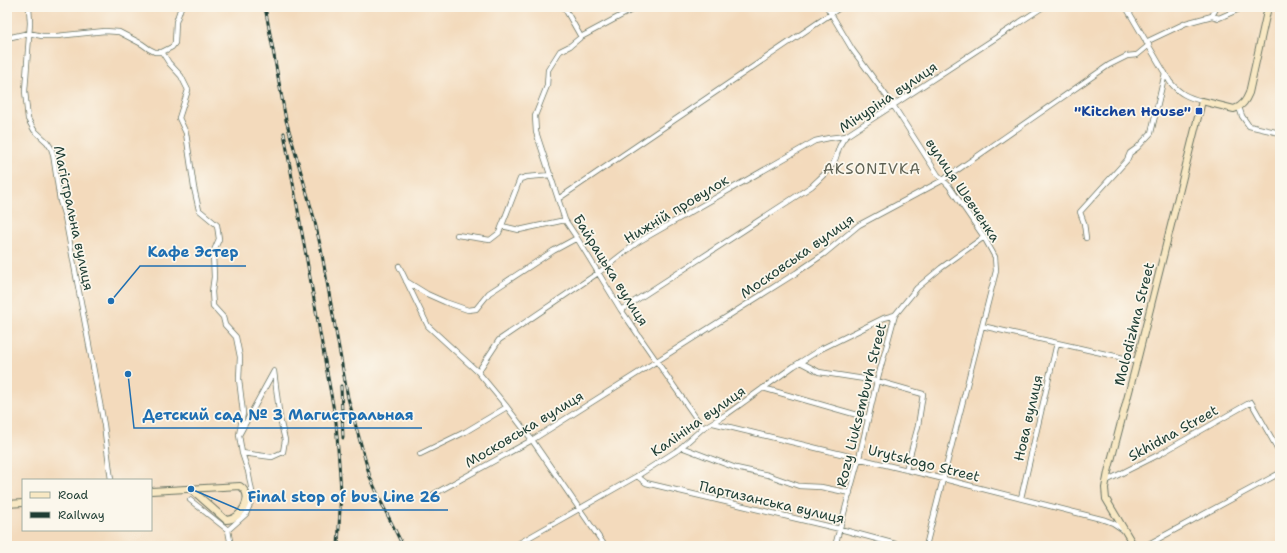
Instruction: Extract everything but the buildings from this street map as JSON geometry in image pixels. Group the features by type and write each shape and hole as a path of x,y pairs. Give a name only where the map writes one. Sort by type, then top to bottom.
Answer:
{"street":[{"name":"Магістральна вулиця","path":"29,7 30,23 25,91 28,119 34,130 47,142 53,154 60,201 65,217 104,425 110,479"},
{"path":"7,38 29,33 42,36 57,36 105,31 119,32 155,52 162,52 172,47 175,43 176,22 181,7"},
{"path":"564,7 581,37"},
{"name":"Байрацька вулиця","path":"637,7 581,37 570,46 560,51 554,58 548,70 547,86 535,116 536,132 565,220 578,238 621,310 704,428"},
{"name":"вулиця Шевченка","path":"827,7 852,49 893,105 938,175 949,186 984,237 995,257 997,264 926,546"},
{"path":"558,199 841,7"},
{"name":"Мічуріна вулиця","path":"621,310 812,186 828,170 834,161 838,147 846,136 1042,7"},
{"path":"1126,7 1147,44 1177,90 1186,96 1234,109 1239,107 1246,100 1268,7"},
{"path":"1212,16 1217,7"},
{"name":"Московська вулиця","path":"434,494 532,440 796,273 824,254 859,225 943,180 1109,65 1127,56 1137,55 1147,44 1186,23 1212,16 1220,18 1244,7"},
{"path":"162,52 169,63 181,76 188,90 179,118 186,133 194,188 199,210 217,224 219,239 214,252 214,277 212,292 213,306 223,317 225,325 236,337 240,356 239,379 243,413 239,436 253,497 246,514 228,530"},
{"path":"1086,238 1084,223 1080,212 1127,160 1130,153 1152,133 1165,73"},
{"name":"Molodizhna Street","path":"1134,546 1106,499 1104,488 1202,101"},
{"path":"1239,107 1244,121 1249,126 1280,133"},
{"name":"Нижній провулок","path":"478,372 499,340 598,273 638,242 815,141 846,136"},
{"path":"457,235 490,240 499,233 520,179 551,175"},
{"path":"502,226 519,230 565,220"},
{"name":"Rozy Liuksemburh Street","path":"835,546 859,458 876,381 895,315 917,288 941,268 984,237"},
{"path":"405,281 427,294 445,302 468,310 476,309 489,293 553,251 578,238"},
{"path":"399,266 428,326 478,372 507,407 532,440 578,509 605,546"},
{"name":"Калініна вулиця","path":"516,546 637,476 681,447 704,428 820,349 884,318 895,315"},
{"path":"982,326 1137,361"},
{"name":"Нова вулиця","path":"1021,498 1057,343"},
{"path":"800,362 819,372 876,381 923,394 918,426 906,470"},
{"path":"239,436 274,372 280,419 285,440 283,452 272,457 242,453"},
{"path":"763,388 868,418"},
{"name":"Skhidna Street","path":"1106,481 1160,454 1251,402 1280,453"},
{"path":"420,454 465,432 507,407"},
{"name":"Urytskogo Street","path":"713,423 1105,520 1113,523 1126,532"},
{"path":"681,447 736,468 768,475 799,486 821,487 850,494"},
{"path":"1145,546 1280,473"},
{"name":"Партизанська вулиця","path":"637,476 646,483 840,529 903,546"},
{"path":"152,492 191,489 240,486 246,493 244,507 235,518 226,520 191,489"},
{"path":"190,500 228,530 231,546"},
{"path":"7,504 22,502"}],"railway":[{"path":"265,7 286,120 314,218 321,249 348,398 370,477 403,546"},
{"path":"284,133 336,422 341,490 338,546"},
{"path":"341,386 343,438"}],"place":[{"name":"\"Kitchen House\"","path":"1199,111"},
{"name":"Кафе Эстер","path":"111,301"},
{"name":"Детский сад № 3 Магистральная","path":"128,374"},
{"name":"Final stop of bus Line 26","path":"191,489"}],"district":[{"name":"AKSONІVKA","path":"872,169"}]}
